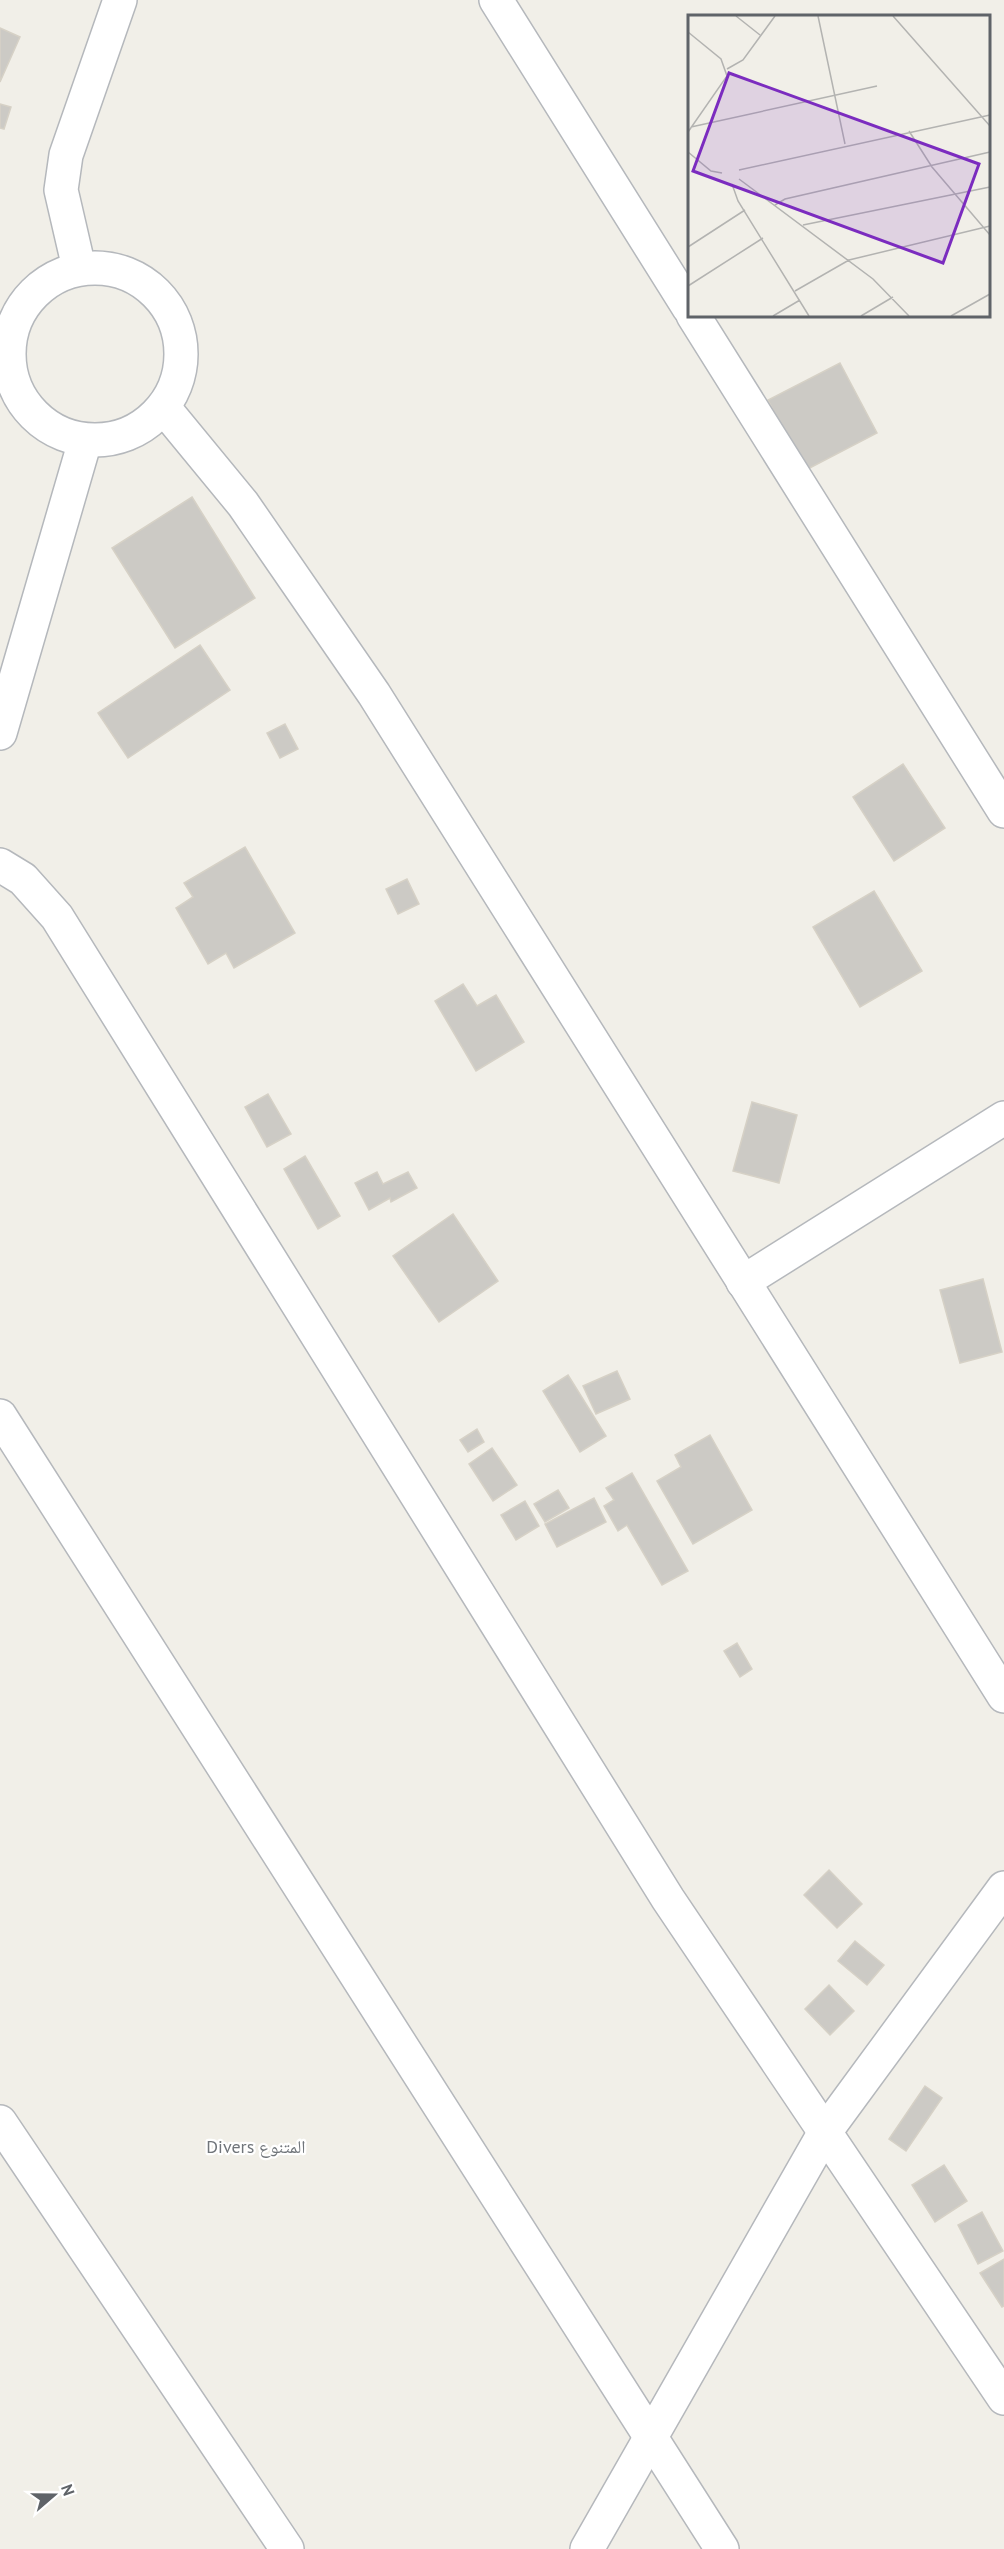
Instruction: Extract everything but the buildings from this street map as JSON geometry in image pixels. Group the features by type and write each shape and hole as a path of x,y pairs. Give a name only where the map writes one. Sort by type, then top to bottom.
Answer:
{"street":[{"path":"80,268 60,190 66,155 120,0"},
{"path":"496,0 688,306"},
{"path":"80,268 109,268 138,279 165,303 178,330 182,351 177,380 164,408 140,429 115,439 85,441 52,430 29,411 9,400 13,384 7,354 13,323 34,291 59,274 80,268"},
{"path":"694,316 1004,811"},
{"path":"164,408 243,504 374,694 1004,1696"},
{"path":"0,733 85,441"},
{"path":"0,865 23,879 57,917 668,1899 1004,2398"},
{"path":"743,1282 1004,1118"},
{"path":"0,1416 722,2549"},
{"path":"587,2549 825,2132 1004,1888"},
{"path":"0,2122 287,2549"}],"district":[{"name":"Divers المتنوع","path":"256,2147"}]}
